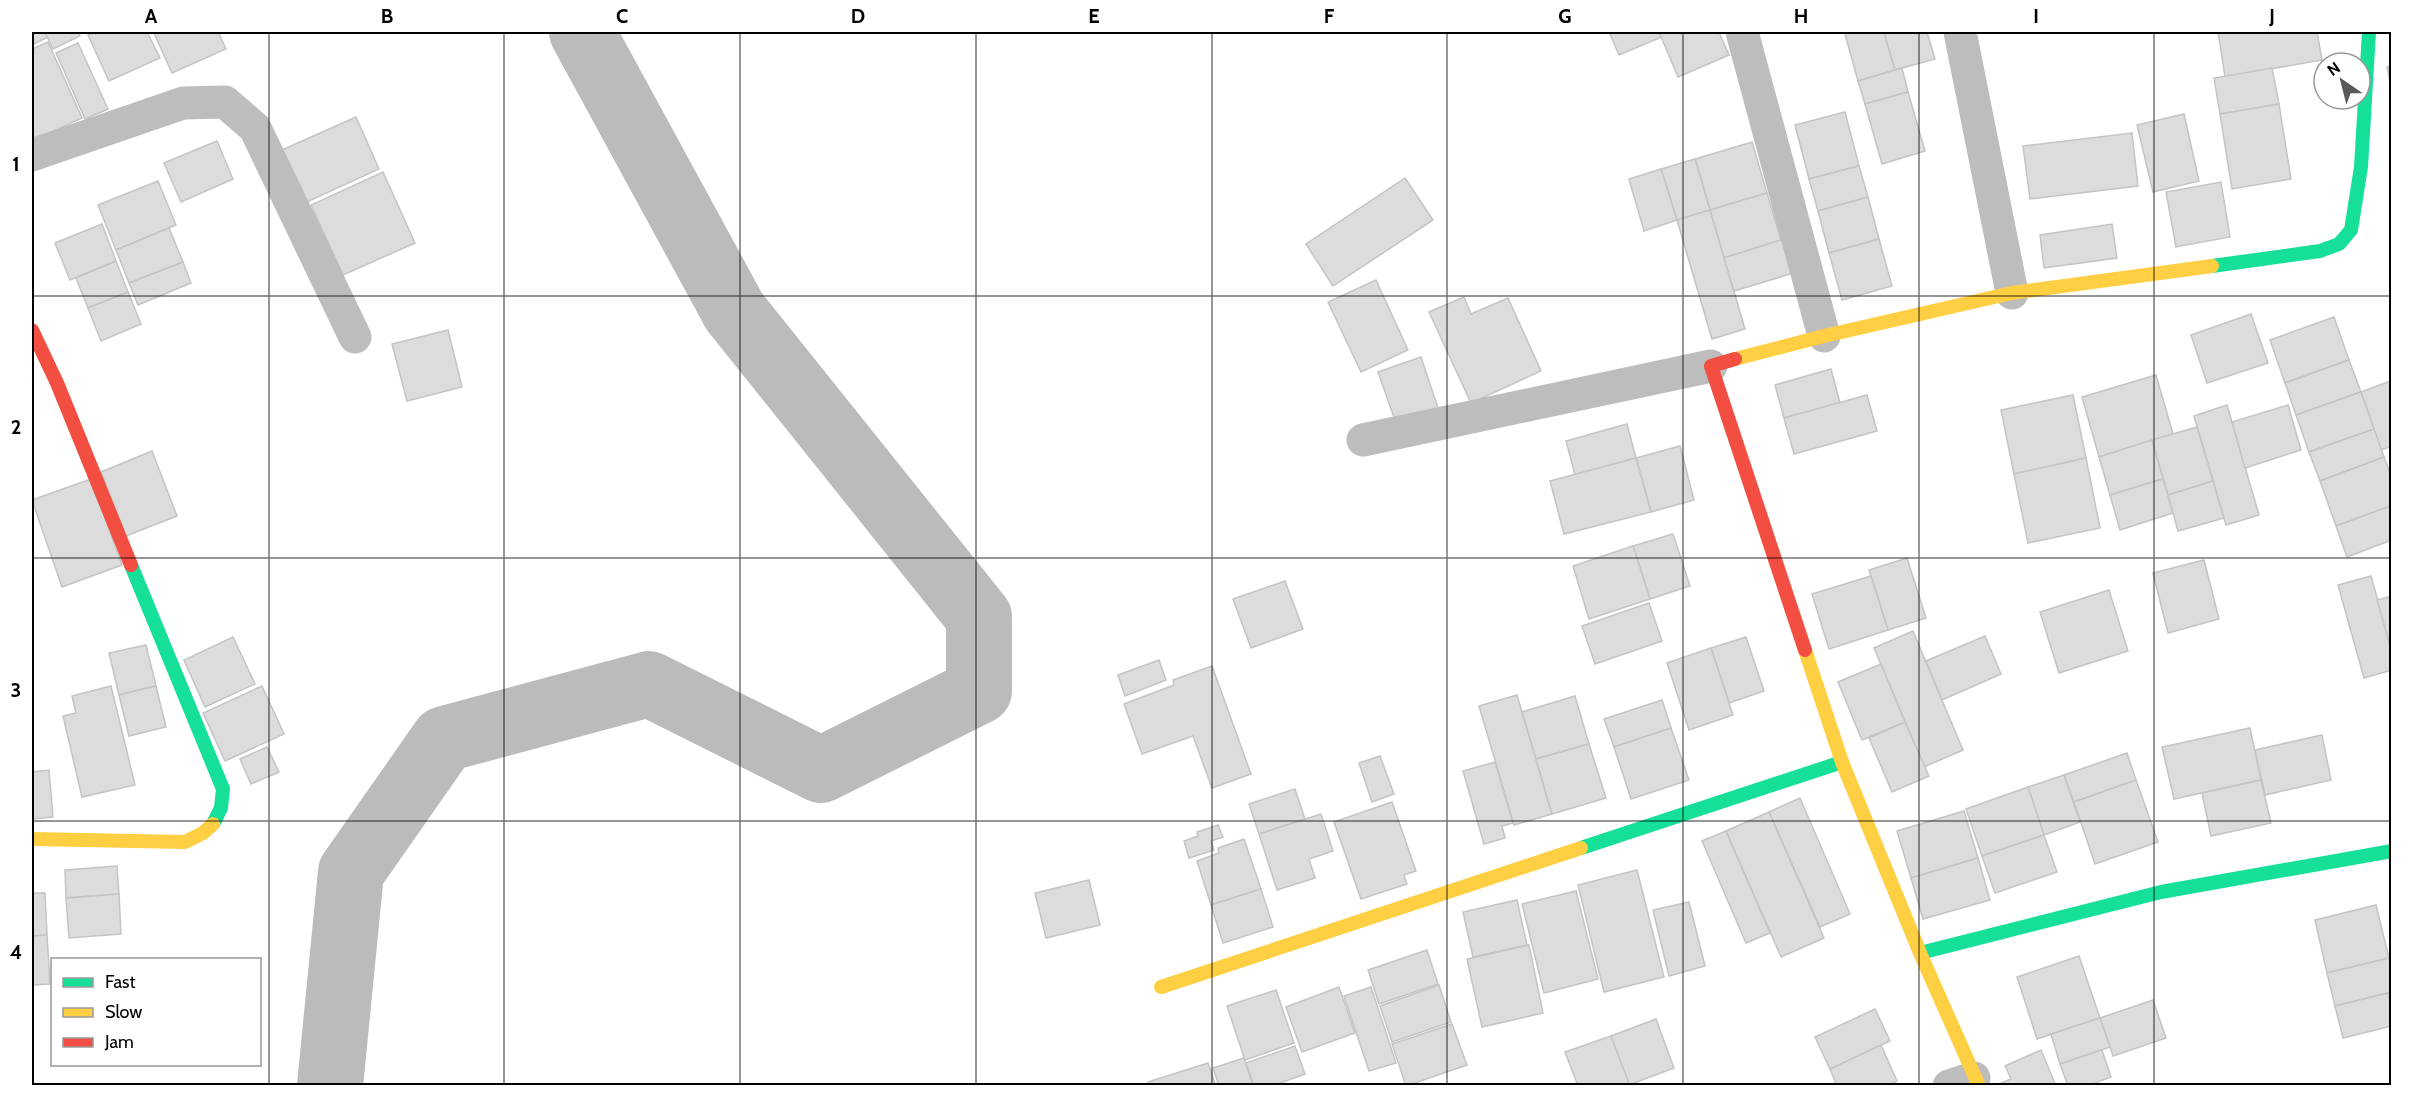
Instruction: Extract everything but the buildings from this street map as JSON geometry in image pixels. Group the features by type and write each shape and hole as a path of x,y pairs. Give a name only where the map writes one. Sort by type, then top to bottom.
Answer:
{"street":[{"path":"1742,32 1824,336"},
{"path":"1960,32 2012,293"},
{"path":"1363,440 1712,366 1824,336 2012,293 2320,251 2338,244 2351,230 2361,167 2369,32"},
{"path":"32,155 183,103 225,102 255,128 355,338"},
{"path":"32,330 57,383 223,789 222,806 214,824 200,836 185,842 32,839"},
{"path":"1712,366 1842,762 1920,953 1968,1083"},
{"path":"1161,987 1842,762"},
{"path":"1920,953 2161,892 2391,851"}],"waterway":[{"path":"330,1086 351,872 444,739 649,684 821,770 979,691 979,617 734,311 582,32"}],"traffic: fast":[{"path":"2212,266 2320,251 2339,244 2351,230 2361,167 2369,32"},
{"path":"131,565 223,789 221,808 213,824"},
{"path":"1581,848 1842,762"},
{"path":"1920,953 2161,892 2392,851"}],"traffic: slow":[{"path":"1735,359 2012,293 2212,266"},
{"path":"1805,650 1842,762 1920,953 1979,1086"},
{"path":"32,839 185,842 203,833 213,824"},
{"path":"1161,987 1581,848"}],"traffic: jam":[{"path":"32,330 57,383 131,565"},
{"path":"1735,359 1711,366 1805,650"}]}
